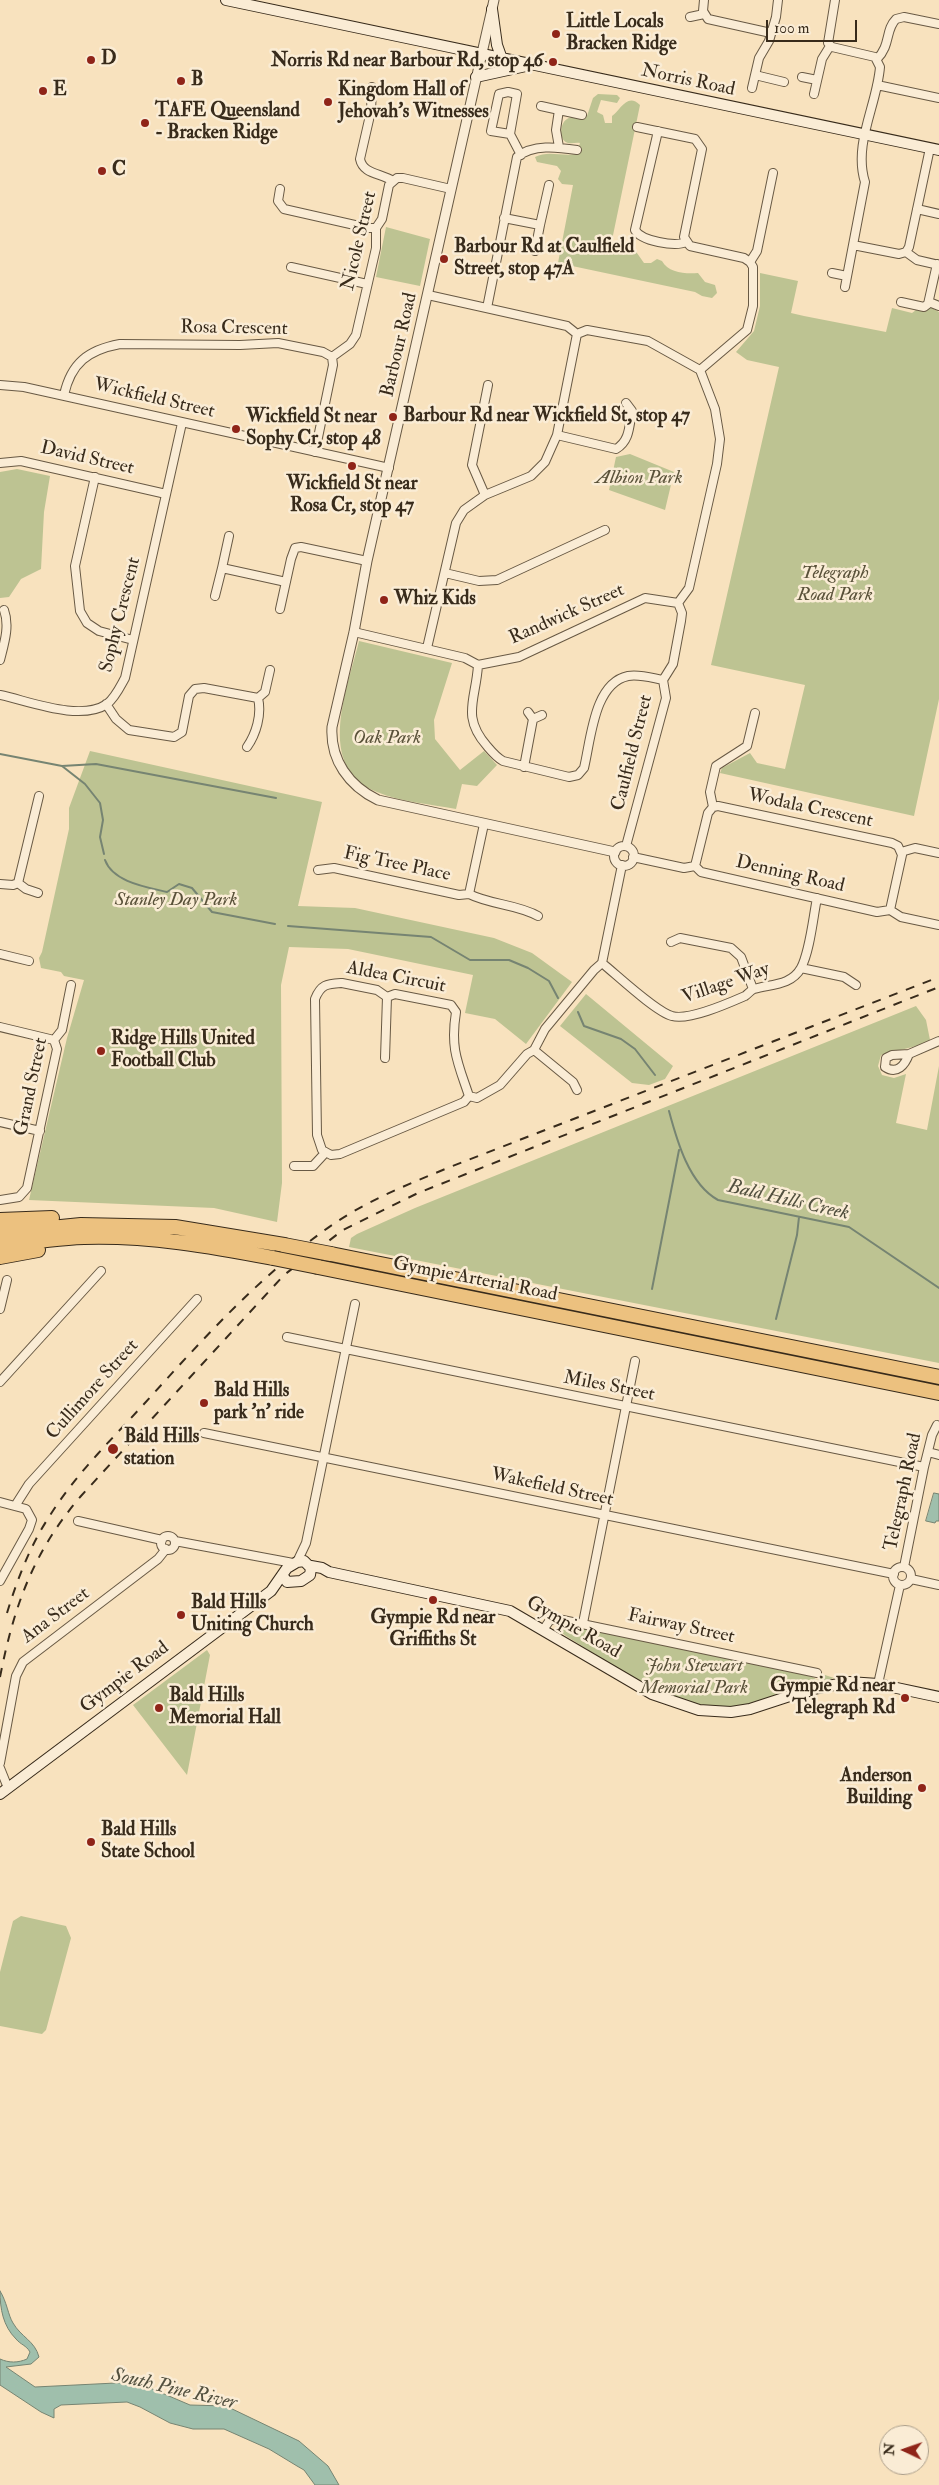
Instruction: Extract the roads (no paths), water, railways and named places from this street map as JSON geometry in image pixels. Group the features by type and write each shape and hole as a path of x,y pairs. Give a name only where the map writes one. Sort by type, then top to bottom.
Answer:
{"highway":[{"path":"0,1220 114,1218 166,1223 174,1226"},
{"name":"Gympie Arterial Road","path":"0,1233 81,1226 174,1226 331,1254 939,1377"},
{"name":"Gympie Arterial Road","path":"0,1246 82,1237 204,1244 939,1393"},
{"path":"0,1257 79,1244 115,1242 119,1238"}],"main road":[{"name":"Norris Road","path":"226,0 935,149"},
{"path":"493,5 497,45 502,59"},
{"path":"476,77 529,65"},
{"path":"286,1577 301,1582 304,1566"},
{"name":"Gympie Road","path":"4,1791 271,1591 286,1577 304,1566 322,1568 329,1572 504,1609 544,1630 652,1694 699,1710 740,1711 826,1685 849,1682 878,1684 939,1697"}],"street":[{"path":"704,0 704,14"},
{"path":"752,88 760,54 771,33 778,0"},
{"path":"830,46 827,38 836,0"},
{"name":"Barbour Road","path":"484,824 378,800 365,794 350,782 337,762 332,731 354,632 367,561 493,5"},
{"path":"690,17 704,14 714,21 771,33"},
{"path":"877,59 886,50 891,26 896,19 904,17 939,24"},
{"path":"830,46 877,59"},
{"path":"814,94 822,59 830,46"},
{"path":"844,287 866,182 861,162 880,67 877,59"},
{"path":"755,75 784,82"},
{"path":"802,77 817,80"},
{"path":"877,85 939,98"},
{"path":"372,87 371,111 360,158 361,165 364,169 382,174 393,180"},
{"path":"510,134 491,131 499,94 508,92 517,94 510,134 520,154"},
{"path":"541,106 582,115"},
{"path":"559,110 556,130 559,148"},
{"path":"637,127 695,139 702,149 684,237 686,242 690,246 744,258 750,262 753,274 753,306 747,330 700,370"},
{"path":"658,131 635,230 642,238 679,246 686,242"},
{"path":"487,308 517,158 520,154 536,149 559,148 577,150"},
{"path":"853,245 899,254 906,252 909,247 917,208 935,149"},
{"path":"750,262 757,251 773,174"},
{"name":"Nicole Street","path":"332,358 350,344 356,335 376,248 376,228 382,219 389,185 393,180 403,178 451,189"},
{"path":"535,251 549,185"},
{"path":"280,189 278,201 284,209 368,228 376,228"},
{"path":"917,208 939,214"},
{"path":"504,218 540,225"},
{"path":"901,302 924,307 930,302 938,264 917,260 906,252"},
{"path":"291,267 367,284"},
{"path":"832,273 847,276"},
{"path":"428,295 567,326 577,334"},
{"path":"930,302 939,306"},
{"path":"577,334 587,330 648,341 700,370 715,409 720,439 717,464 689,588 678,604"},
{"path":"427,648 456,523 464,510 485,495 531,476 545,462 557,436 577,334"},
{"name":"Rosa Crescent","path":"64,395 70,374 86,356 120,344 240,345 267,342 323,352 332,358"},
{"path":"315,452 333,365 332,358"},
{"name":"Wickfield Street","path":"0,384 64,395 389,468"},
{"path":"485,495 472,465 488,384"},
{"path":"557,436 616,449 623,445 627,439 637,411 626,403"},
{"name":"Sophy Crescent","path":"106,704 115,695 125,678 182,423"},
{"name":"David Street","path":"0,463 21,461 166,494"},
{"path":"95,477 75,566 80,611 87,623 100,631 133,640"},
{"path":"445,573 479,581 497,580 605,530"},
{"path":"215,596 229,536"},
{"path":"280,609 296,548 301,546 367,561"},
{"path":"222,568 286,582"},
{"name":"Randwick Street","path":"478,665 519,657 645,598 678,604"},
{"name":"Caulfield Street","path":"626,846 666,698 663,680 673,664 682,614 678,604"},
{"path":"0,660 6,631 7,618 4,610"},
{"path":"354,632 465,658 478,665 471,714 474,728 499,759 524,767 569,777 578,775 584,768 599,705 607,687 620,678 630,676 663,680"},
{"path":"258,698 265,692 270,670"},
{"path":"0,695 70,711 83,712 106,704 116,719 129,730 169,738 174,738 182,732 190,696 195,689 204,688 258,698"},
{"path":"246,747 254,737 260,707 258,698"},
{"path":"524,767 533,719 528,712"},
{"path":"695,866 708,813 713,807 710,792 716,766 747,746 755,713"},
{"path":"533,719 542,715"},
{"path":"18,883 38,796"},
{"name":"Wodala Crescent","path":"713,807 718,806 892,843 898,846 901,852"},
{"path":"469,894 484,824 615,852"},
{"path":"626,846 632,851 633,857 631,862 622,865 615,859 615,852 618,848 626,846"},
{"path":"890,910 901,852 915,848 939,853"},
{"name":"Denning Road","path":"633,857 684,868 695,866 701,872 877,912 890,910 901,917 939,925"},
{"path":"294,1166 313,1166 325,1153 340,1154 464,1102 469,1096 477,1098 495,1089 527,1054 534,1050 545,1029 594,970 602,964 622,865"},
{"name":"Fig Tree Place","path":"318,870 334,868 459,895 469,894 481,899 526,909 538,916"},
{"path":"0,884 13,885 18,883"},
{"path":"18,883 26,889 38,893"},
{"path":"817,898 801,968 844,977 856,985"},
{"path":"671,942 680,938 731,948 741,957 753,989"},
{"path":"0,954 28,960"},
{"name":"Village Way","path":"602,964 671,1016 681,1017 695,1014 746,995 753,989 763,989 789,980 801,968"},
{"name":"Aldea Circuit","path":"325,1153 319,1145 317,1136 316,999 319,988 325,984 342,983 377,990 387,997 395,994 451,1005 456,1012 453,1031 454,1054 469,1096"},
{"name":"Grand Street","path":"0,1200 23,1195 40,1131 58,1049 54,1040 62,1030 71,985"},
{"path":"385,1058 387,997"},
{"path":"0,1027 54,1040"},
{"path":"909,1054 939,1041"},
{"path":"534,1050 573,1082 577,1090"},
{"path":"0,1122 40,1131"},
{"path":"0,1382 101,1271"},
{"path":"0,1309 7,1280"},
{"name":"Cullimore Street","path":"15,1506 29,1484 198,1299"},
{"path":"78,1520 162,1540 169,1536 175,1541 304,1566 306,1543 355,1304"},
{"name":"Miles Street","path":"287,1338 924,1467"},
{"path":"583,1623 635,1361"},
{"name":"Telegraph Road","path":"904,1568 924,1467 937,1425"},
{"name":"Wakefield Street","path":"204,1433 894,1574"},
{"path":"928,1452 939,1455"},
{"path":"0,1502 24,1508 30,1514 32,1520 29,1529 0,1581"},
{"path":"162,1540 161,1544 166,1549 174,1547 175,1541"},
{"name":"Ana Street","path":"0,1763 16,1676 23,1662 158,1559 166,1549"},
{"path":"271,1560 286,1577"},
{"path":"904,1568 911,1573 911,1578 908,1583 900,1585 894,1580 894,1574 896,1570 904,1568"},
{"path":"911,1578 939,1585"},
{"path":"878,1684 900,1585"},
{"name":"Fairway Street","path":"544,1630 549,1621 553,1619 583,1623 817,1673"},
{"path":"0,1768 4,1791"}],"waterway":[{"name":"Bald Hills Creek","path":"0,754 62,766 85,784 100,803 103,820 100,837 104,854"},
{"path":"62,766 96,764 276,798"},
{"name":"Bald Hills Creek","path":"105,860 115,874 131,882 167,892 179,884 192,888 212,912 275,924"},
{"name":"Bald Hills Creek","path":"288,926 431,937 470,960 509,960 528,968 549,981 558,998"},
{"name":"Bald Hills Creek","path":"578,1012 584,1026 621,1039 635,1049 655,1075"},
{"name":"Bald Hills Creek","path":"669,1111 680,1148 692,1173 699,1184 718,1200 849,1227 939,1288"},
{"path":"652,1289 679,1150"},
{"path":"776,1319 797,1235 799,1217"}],"railway":[{"path":"7,1613 30,1551 42,1528 82,1472 233,1309 280,1265 332,1225 374,1200 450,1167 939,977"},
{"path":"0,1677 19,1603 38,1559 64,1517 81,1496 284,1275 343,1230 418,1193 939,987"}],"place":[{"name":"Little Locals Bracken Ridge","path":"556,34"},
{"name":"D","path":"91,60"},
{"name":"Norris Rd near Barbour Rd, stop 46","path":"553,62"},
{"name":"B","path":"181,81"},
{"name":"E","path":"43,91"},
{"name":"Kingdom Hall of Jehovah's Witnesses","path":"328,102"},
{"name":"TAFE Queensland - Bracken Ridge","path":"145,123"},
{"name":"C","path":"102,171"},
{"name":"Barbour Rd at Caulfield Street, stop 47A","path":"444,259"},
{"name":"Barbour Rd near Wickfield St, stop 47","path":"393,417"},
{"name":"Wickfield St near Sophy Cr, stop 48","path":"236,429"},
{"name":"Wickfield St near Rosa Cr, stop 47","path":"352,466"},
{"name":"Whiz Kids","path":"384,600"},
{"name":"Ridge Hills United Football Club","path":"101,1051"},
{"name":"Bald Hills park 'n' ride","path":"204,1403"},
{"name":"Bald Hills station","path":"113,1449"},
{"name":"Gympie Rd near Griffiths St","path":"433,1600"},
{"name":"Bald Hills Uniting Church","path":"181,1615"},
{"name":"Gympie Rd near Telegraph Rd","path":"905,1698"},
{"name":"Bald Hills Memorial Hall","path":"159,1708"},
{"name":"Anderson Building","path":"922,1788"},
{"name":"Bald Hills State School","path":"91,1842"}],"park label":[{"name":"Albion Park","path":"639,479"},
{"name":"Telegraph Road Park","path":"835,585"},
{"name":"Oak Park","path":"387,739"},
{"name":"Stanley Day Park","path":"176,901"},
{"name":"John Stewart Memorial Park","path":"694,1678"}],"water label":[{"name":"South Pine River","path":"174,2390"}]}
